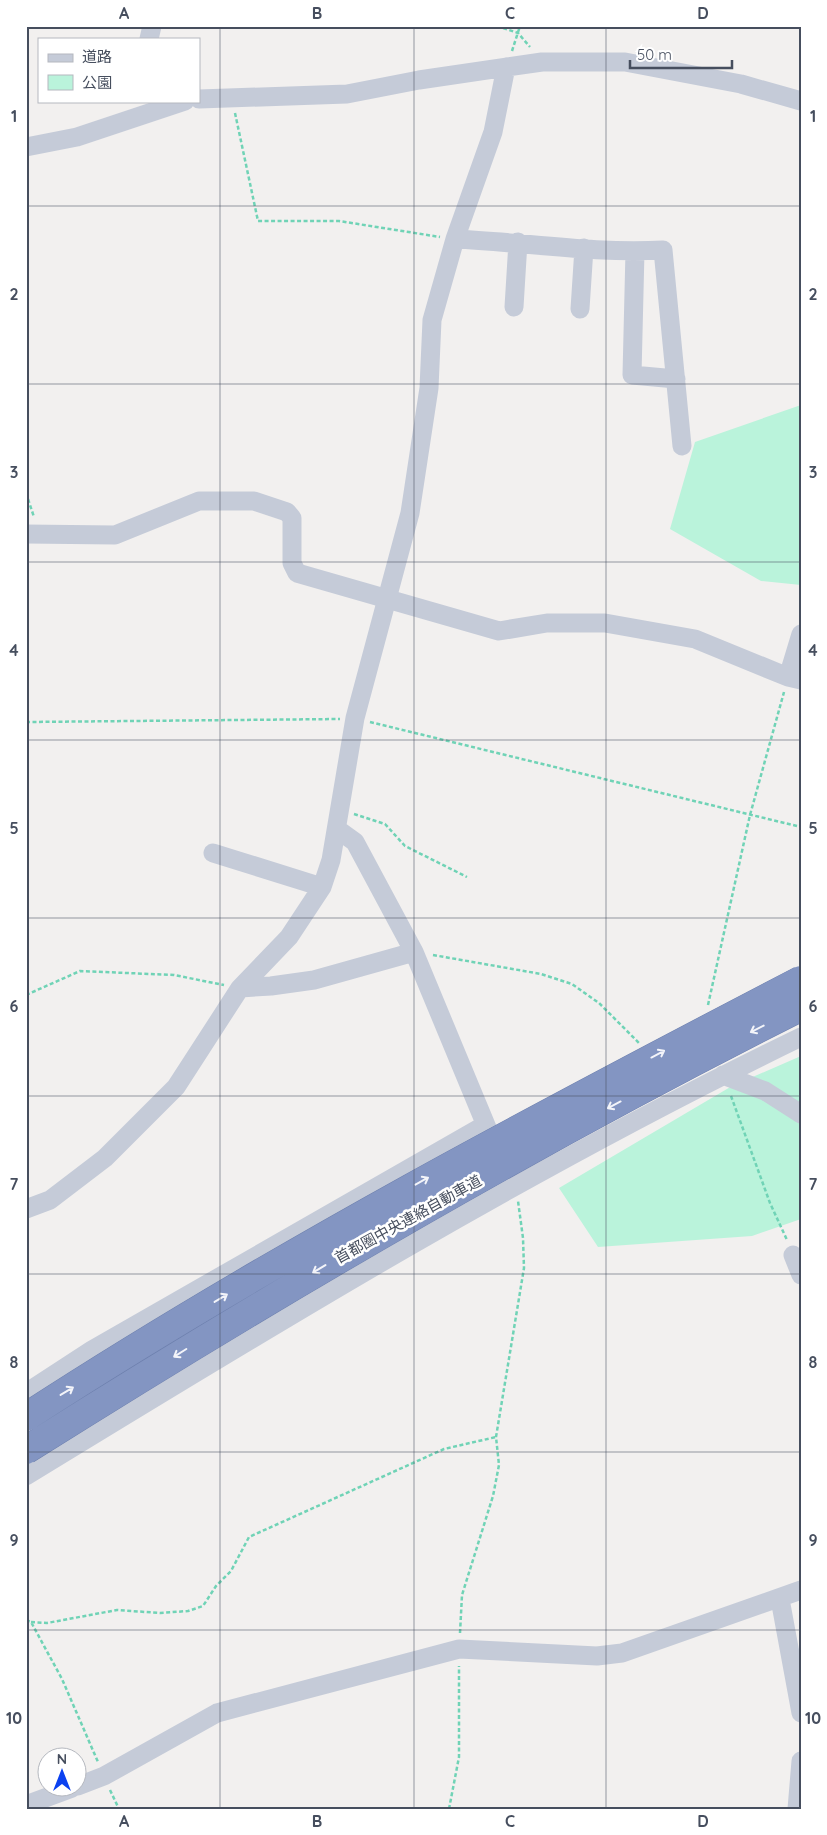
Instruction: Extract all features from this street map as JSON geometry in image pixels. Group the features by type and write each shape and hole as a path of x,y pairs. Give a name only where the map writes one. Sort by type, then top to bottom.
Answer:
{"highway":[{"name":"首都圏中央連絡自動車道","path":"26,1417 359,1216 538,1117 801,980"},
{"name":"首都圏中央連絡自動車道","path":"26,1450 195,1343 372,1238 801,1007"}],"street":[{"path":"200,99 231,96 347,94 420,80 542,62 625,62 741,84 801,101"},
{"path":"26,1208 50,1200 104,1158 176,1087 240,988 288,937 322,887 331,860 355,718 410,513 428,388 432,320 455,239 493,132 506,67"},
{"path":"26,147 78,137 134,110 179,102"},
{"path":"455,239 518,242 635,252 663,250 682,446"},
{"path":"514,307 518,242"},
{"path":"580,309 584,248"},
{"path":"635,252 632,375 676,379"},
{"path":"33,535 115,535 199,501 254,501 287,512 292,518 292,562 297,573 499,631 547,623 605,623 695,639 794,678 801,634"},
{"path":"337,829 355,842 414,952 451,1038 485,1125 515,1188"},
{"path":"213,853 322,887"},
{"path":"240,988 314,980 414,952"},
{"path":"26,1476 273,1325 515,1188 723,1075 801,1037"},
{"path":"723,1075 765,1092 801,1114"},
{"path":"26,1393 92,1350 485,1125"},
{"path":"794,1255 801,1275"},
{"path":"88,1782 104,1776 217,1713 459,1649 597,1656 622,1653 780,1599 801,1590"},
{"path":"780,1599 801,1713"},
{"path":"799,1804 801,1760"},
{"path":"26,1805 45,1798"}],"path":[{"path":"497,26 518,33 542,62"},
{"path":"506,67 520,26"},
{"path":"231,96 258,221 339,221 455,239"},
{"path":"26,493 33,535"},
{"path":"708,1007 750,815 794,678"},
{"path":"26,722 355,718 801,827"},
{"path":"338,810 385,824 405,846 467,877"},
{"path":"414,952 541,974 572,984 599,1003 645,1051"},
{"path":"26,995 80,971 174,976 240,988"},
{"path":"723,1075 770,1203 794,1255"},
{"path":"449,1809 459,1757 459,1649 462,1595 493,1496 499,1465 496,1437 524,1268 523,1238 515,1188"},
{"path":"26,1620 47,1623 116,1610 160,1613 188,1611 203,1606 216,1586 231,1571 249,1537 444,1450 496,1437"},
{"path":"31,1622 62,1679 119,1809"}],"green space":[{"path":"801,405 801,585 761,581 670,529 695,442"},
{"path":"801,1056 801,1219 752,1236 598,1247 559,1188 732,1086"}]}
